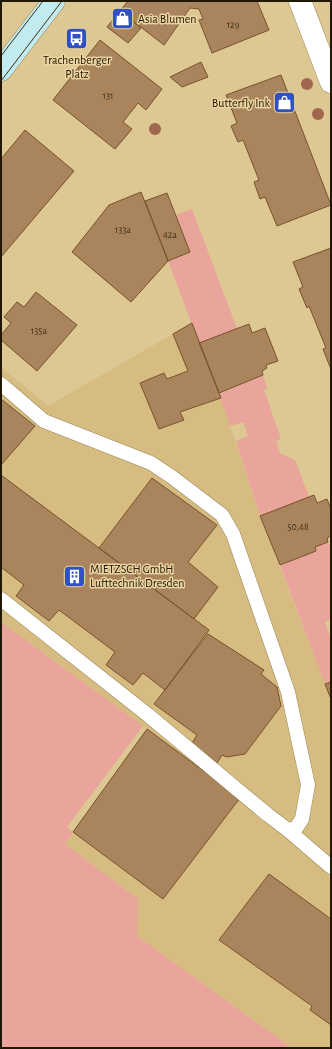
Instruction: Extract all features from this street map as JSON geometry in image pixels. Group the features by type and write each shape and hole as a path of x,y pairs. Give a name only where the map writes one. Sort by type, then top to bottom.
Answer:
{"main road":[{"path":"1,70 54,1"}],"street":[{"path":"300,1 331,82"}],"lane":[{"path":"1,384 44,421 151,463 222,515 233,534 288,692 308,785 302,819 296,828 288,830"},
{"path":"1,599 148,715 268,816 288,830 331,868"}],"shaded area":[{"path":"192,209 237,329 199,343 168,261 190,252 176,215"},
{"name":"MIETZSCH GmbH Lufttechnik Dresden","path":"192,323 221,398 260,516 331,699 331,1048 292,1048 137,936 138,899 65,844 147,729 1,622 1,367 48,406"},
{"path":"263,375 267,388 264,390 281,439 276,441 280,453 295,460 309,497 260,516 236,441 248,436 243,422 230,426 219,393"},
{"path":"328,542 331,549 331,619 325,622 329,634 331,634 331,682 325,684 280,565 316,551 315,547"},
{"path":"1,622 143,726 67,827 73,832 65,844 138,899 137,936 292,1048 1,1048"}],"building":[{"path":"128,1 257,1 269,30 212,53 199,20 203,19 199,9 190,8 164,45 120,11"},
{"name":"Asia Blumen","path":"120,11 141,28 128,43 107,27"},
{"path":"100,40 162,89 146,110 138,103 123,122 132,129 115,149 53,100"},
{"path":"201,62 208,77 182,87 170,77"},
{"path":"281,75 331,205 277,226 265,197 260,199 254,182 259,180 243,140 238,142 231,126 237,123 226,95"},
{"path":"25,130 74,171 1,257 1,159"},
{"path":"141,192 168,261 131,302 72,252 109,205"},
{"path":"167,193 190,252 168,261 145,201"},
{"path":"331,248 330,367 323,349 326,348 309,306 307,308 299,289 303,287 293,262"},
{"path":"36,292 77,325 37,371 1,340 1,335 11,323 4,317 17,302 24,307"},
{"path":"192,323 221,398 180,412 184,420 159,429 140,383 164,373 167,379 188,371 173,334"},
{"path":"249,324 252,333 265,328 278,361 266,365 267,368 262,371 263,375 219,393 199,343"},
{"path":"1,399 35,426 1,465"},
{"name":"MIETZSCH GmbH Lufttechnik Dresden","path":"1,475 209,630 165,690 143,673 133,685 106,665 115,652 59,610 49,621 16,596 24,585 1,567"},
{"path":"152,478 217,525 188,562 218,587 194,619 99,548"},
{"path":"314,495 317,503 327,499 331,509 331,536 327,538 328,542 315,547 316,551 280,565 260,516"},
{"path":"208,634 264,670 261,674 277,687 281,706 245,754 227,757 222,755 217,763 192,743 197,735 154,704"},
{"path":"331,682 331,699 325,684"},
{"path":"147,729 240,798 163,899 73,832"},
{"path":"269,874 331,919 331,1025 310,1010 312,1006 219,940"}],"tram line":[{"path":"1,56 43,1"},
{"path":"1,81 62,1"}],"place":[{"name":"Asia Blumen","path":"122,19"},
{"name":"Trachenberger Platz","path":"77,39"},
{"name":"Butterfly Ink","path":"285,103"},
{"name":"MIETZSCH GmbH Lufttechnik Dresden","path":"74,576"}]}
